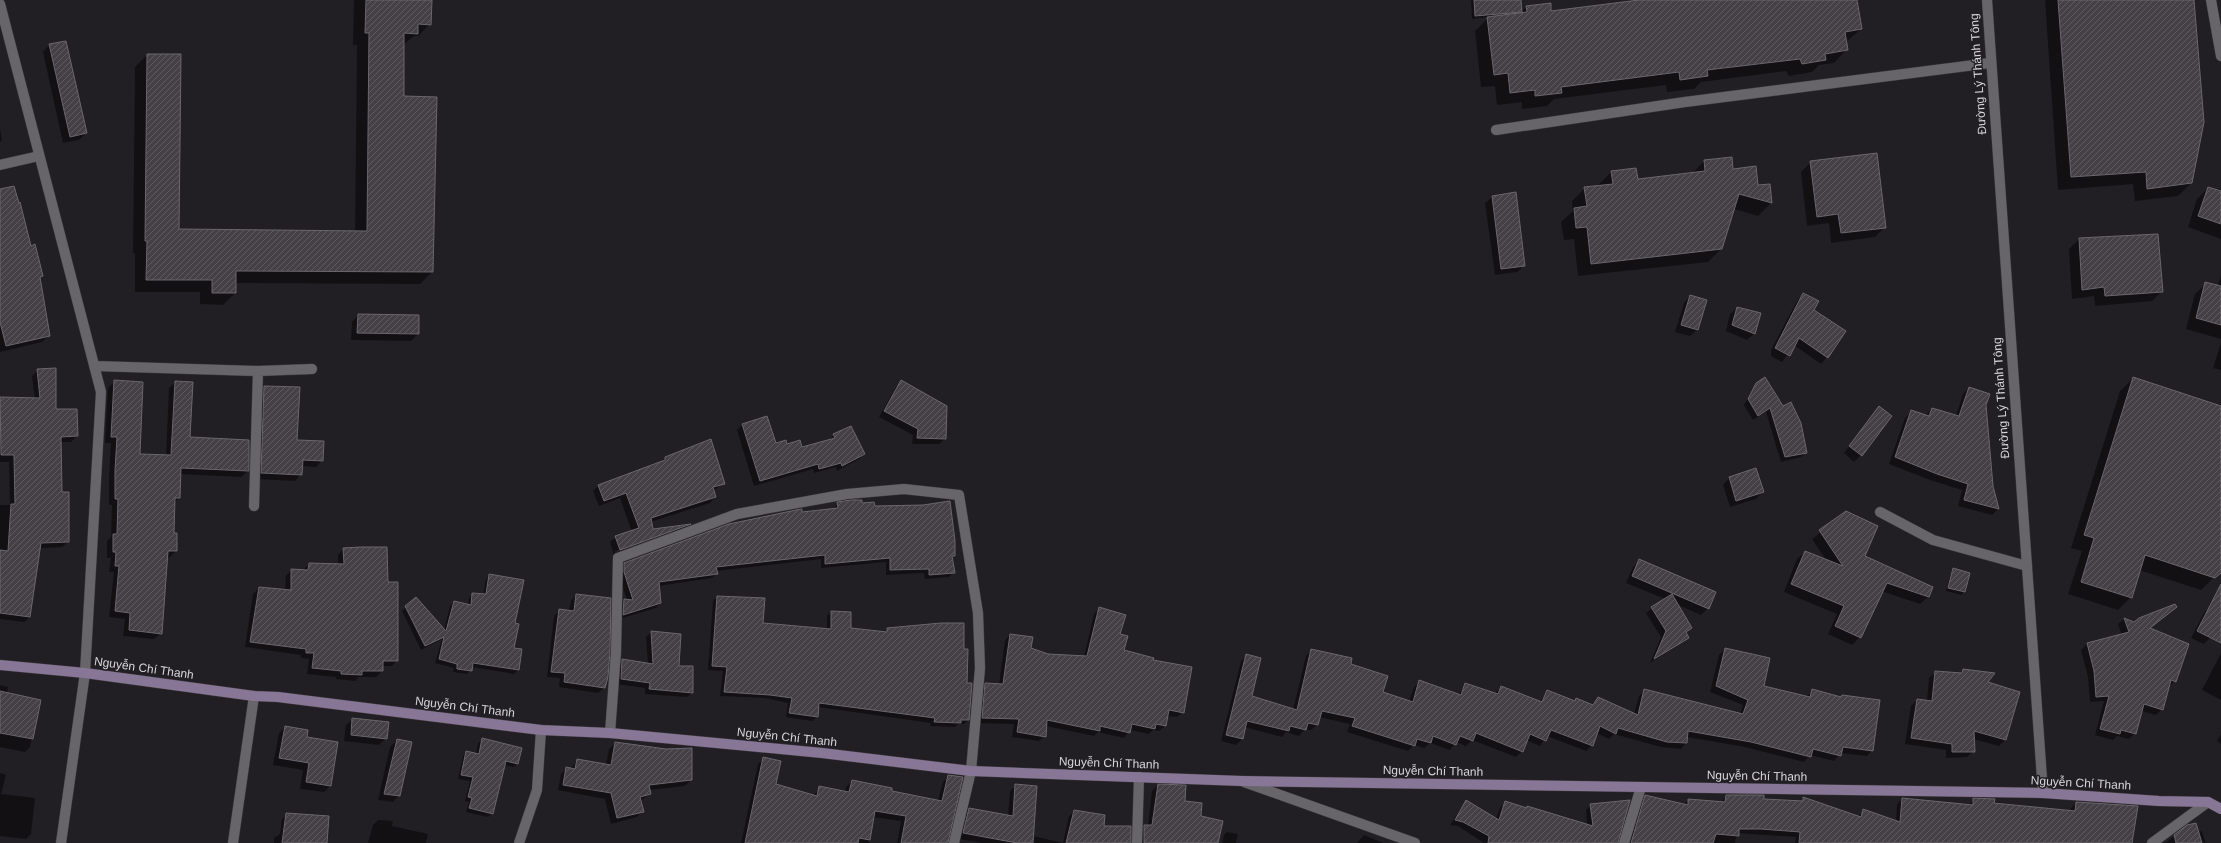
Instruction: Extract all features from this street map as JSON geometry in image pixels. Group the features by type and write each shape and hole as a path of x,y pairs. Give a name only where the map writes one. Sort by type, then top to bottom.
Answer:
{"main road":[{"name":"Nguyễn Chí Thanh","path":"0,665 85,673 254,696 278,696 541,730 610,733 822,753 972,771 1242,781 2043,793 2159,801 2208,802 2221,809"}],"street":[{"name":"Đường Lý Thánh Tông","path":"1987,0 1990,63 2043,793"},
{"path":"2211,0 2221,56"},
{"path":"0,4 39,156 96,366 101,392 85,673 61,843"},
{"path":"1496,130 1685,102 1990,63"},
{"path":"0,165 39,156"},
{"path":"96,366 258,371 312,369"},
{"path":"254,506 258,371"},
{"path":"610,733 616,652 618,558 737,514 847,494 904,489 959,495 978,613 980,668 972,771 954,843"},
{"path":"1880,512 1933,540 2027,566"},
{"path":"233,843 254,696"},
{"path":"519,843 537,790 541,730"},
{"path":"1137,843 1139,777"},
{"path":"1242,781 1415,843"},
{"path":"1624,843 1641,787"},
{"path":"2152,843 2208,802"}],"building":[{"path":"366,0 432,0 431,25 418,24 418,34 404,33 404,96 437,97 433,272 236,271 236,293 212,293 212,280 146,280 147,54 181,54 179,229 367,231 369,33 365,33"},
{"path":"1474,0 1521,0 1522,12 1475,16"},
{"path":"1639,0 1857,0 1862,29 1845,32 1848,50 1825,54 1826,60 1802,64 1800,59 1707,70 1708,76 1680,80 1679,72 1561,87 1562,93 1535,96 1535,90 1510,93 1508,73 1494,75 1487,17 1527,12 1526,6 1551,3 1551,11"},
{"path":"2058,0 2194,0 2204,122 2192,183 2147,189 2146,172 2071,177"},
{"path":"66,41 87,133 70,137 49,44"},
{"path":"1877,153 1886,228 1841,233 1838,214 1817,217 1810,161"},
{"path":"1732,157 1733,169 1756,166 1758,185 1770,184 1772,203 1739,194 1722,249 1591,264 1587,227 1576,228 1574,208 1587,206 1584,187 1613,184 1611,171 1636,168 1638,179 1705,171 1704,160"},
{"path":"14,186 19,203 20,202 31,246 35,244 43,276 40,277 50,336 6,346 0,322 0,189"},
{"path":"2208,187 2221,191 2221,224 2198,216"},
{"path":"1516,192 1525,266 1501,269 1492,196"},
{"path":"2158,234 2163,292 2105,296 2104,287 2082,290 2079,238"},
{"path":"2205,282 2221,286 2221,325 2196,318"},
{"path":"1803,293 1819,301 1814,310 1846,331 1828,358 1799,338 1790,356 1775,348"},
{"path":"1690,295 1707,300 1698,330 1681,325"},
{"path":"1737,307 1761,313 1755,334 1732,325"},
{"path":"358,314 419,315 419,334 357,333"},
{"path":"56,368 56,409 77,409 78,436 61,437 62,492 69,492 69,542 41,543 30,617 0,613 0,550 8,551 11,504 15,504 14,455 1,455 0,397 40,398 37,369"},
{"path":"1765,377 1783,406 1791,402 1801,423 1807,453 1785,457 1770,408 1758,416 1748,399 1756,383"},
{"path":"2133,377 2221,406 2221,573 2215,578 2145,555 2132,598 2081,582 2094,538 2084,535"},
{"path":"114,380 143,382 140,454 171,455 175,381 193,382 190,437 249,440 249,471 181,468 180,498 175,498 174,533 177,533 177,551 168,551 162,634 129,630 130,613 115,611 119,566 115,566 116,552 113,552 113,534 117,534 118,499 115,499 117,437 111,437"},
{"path":"901,380 947,406 946,439 917,438 918,429 884,411"},
{"path":"264,386 300,387 297,440 324,441 323,461 303,460 302,475 261,473"},
{"path":"1969,387 1990,394 1986,405 1993,486 1999,509 1964,500 1968,484 1937,474 1895,457 1911,410 1929,416 1932,408 1959,416"},
{"path":"1879,406 1892,416 1862,456 1849,446"},
{"path":"767,416 776,443 786,440 787,444 800,440 802,447 835,438 833,434 851,426 865,454 842,466 841,463 819,469 818,464 760,481 742,424"},
{"path":"711,439 725,484 713,487 716,497 651,518 653,529 691,524 620,550 615,536 639,528 626,493 604,501 598,485 665,460 665,457"},
{"path":"1756,468 1764,492 1736,501 1729,477"},
{"path":"862,500 862,503 874,502 875,506 923,505 950,501 955,541 955,556 952,556 955,573 929,575 929,569 890,570 890,558 825,564 825,555 716,567 718,574 659,582 661,603 623,615 624,599 633,600 624,572 624,563 729,524 802,509 802,512 838,508 837,502"},
{"path":"1846,511 1878,526 1865,556 1933,587 1929,597 1887,583 1861,638 1835,626 1844,606 1791,584 1805,551 1843,566 1819,530"},
{"path":"387,547 388,582 398,582 398,661 383,661 383,671 362,671 362,675 341,674 341,671 312,668 314,653 306,653 306,649 250,642 259,587 291,590 291,569 308,570 309,563 344,564 343,548"},
{"path":"1639,559 1716,592 1709,609 1632,576"},
{"path":"1953,568 1970,573 1965,592 1948,588"},
{"path":"489,574 524,580 515,623 519,624 514,648 522,649 519,670 473,663 472,671 457,669 457,664 439,659 444,637 425,646 405,606 416,597 446,631 454,601 471,605 472,593 486,594"},
{"path":"2221,584 2221,643 2197,631"},
{"path":"576,594 611,598 610,652 608,677 605,688 564,682 565,673 551,672 559,609 574,611"},
{"path":"1672,594 1692,628 1686,632 1689,638 1654,659 1666,631 1651,607"},
{"path":"717,596 765,598 763,623 831,629 831,611 851,612 851,628 887,632 887,628 941,623 964,623 964,649 968,649 967,683 972,683 969,720 961,720 961,723 934,722 935,718 819,703 818,717 789,713 792,698 724,692 727,667 712,666"},
{"path":"2175,604 2177,607 2150,628 2189,644 2176,682 2171,680 2163,710 2144,704 2136,734 2121,730 2120,734 2100,729 2109,696 2096,697 2094,671 2087,643 2129,632 2124,618 2134,622 2139,618"},
{"path":"1099,607 1126,615 1120,634 1128,636 1124,650 1154,658 1153,660 1192,667 1184,713 1169,710 1166,726 1156,724 1155,729 1132,724 1130,733 1100,726 1100,731 1047,720 1046,737 1017,732 1019,719 982,718 985,683 1003,684 1010,634 1033,637 1031,648 1048,654 1087,656"},
{"path":"651,631 681,634 679,666 693,666 693,693 649,689 650,683 621,679 622,659 653,664"},
{"path":"1725,648 1770,658 1764,686 1810,697 1812,689 1841,697 1842,695 1880,700 1873,751 1843,747 1841,756 1813,749 1811,757 1751,742 1688,731 1687,743 1667,742 1618,728 1616,734 1600,726 1593,746 1551,730 1546,741 1530,734 1523,752 1476,733 1473,741 1460,736 1456,745 1433,736 1431,743 1417,739 1415,746 1352,726 1355,718 1322,711 1318,725 1308,723 1306,730 1290,726 1289,731 1247,721 1243,739 1226,735 1246,654 1261,658 1252,696 1297,710 1311,649 1352,658 1351,664 1388,676 1383,692 1413,702 1419,680 1461,695 1465,683 1498,694 1501,686 1542,702 1547,690 1575,701 1576,698 1593,705 1598,697 1638,715 1644,689 1743,714 1748,700 1716,686"},
{"path":"1963,669 1995,673 1988,682 2020,692 2006,740 1974,731 1975,752 1952,752 1952,744 1911,738 1917,699 1932,701 1935,671 1962,673"},
{"path":"0,691 41,700 33,739 0,733"},
{"path":"352,718 389,722 387,739 351,735"},
{"path":"285,726 308,730 307,737 338,742 331,786 306,782 309,763 279,758"},
{"path":"482,738 522,748 518,764 506,761 493,814 469,808 472,798 468,797 473,777 461,775 466,751 479,754"},
{"path":"397,739 412,742 400,796 384,794"},
{"path":"615,742 666,749 692,748 692,780 649,785 651,794 640,797 644,812 617,818 611,793 563,785 566,767 575,769 577,759 611,765"},
{"path":"763,757 781,761 776,784 817,796 819,786 849,792 852,780 892,788 892,791 942,801 948,775 963,777 948,843 901,843 906,816 875,811 870,840 859,838 858,843 745,843"},
{"path":"1015,784 1037,786 1033,843 1017,843 963,833 969,808 1013,816"},
{"path":"1158,784 1186,785 1185,801 1202,803 1201,816 1223,821 1218,843 1144,843 1144,825 1152,825"},
{"path":"1645,795 1688,805 1688,799 1725,802 1726,795 1764,795 1764,799 1803,801 1803,797 1861,817 1863,809 1900,822 1902,798 1973,805 1973,798 1995,799 1994,803 2075,811 2076,802 2138,806 2132,843 1799,843 1800,832 1739,829 1739,836 1716,834 1713,843 1631,843"},
{"path":"1466,800 1499,820 1505,801 1527,808 1527,806 1593,826 1590,804 1630,800 1618,843 1488,843 1489,836 1463,822 1455,820"},
{"path":"1074,810 1105,815 1104,826 1131,826 1131,843 1066,843"},
{"path":"286,813 329,816 327,843 282,843"},
{"path":"2196,823 2202,843 2176,843 2174,835 2187,825"}]}
